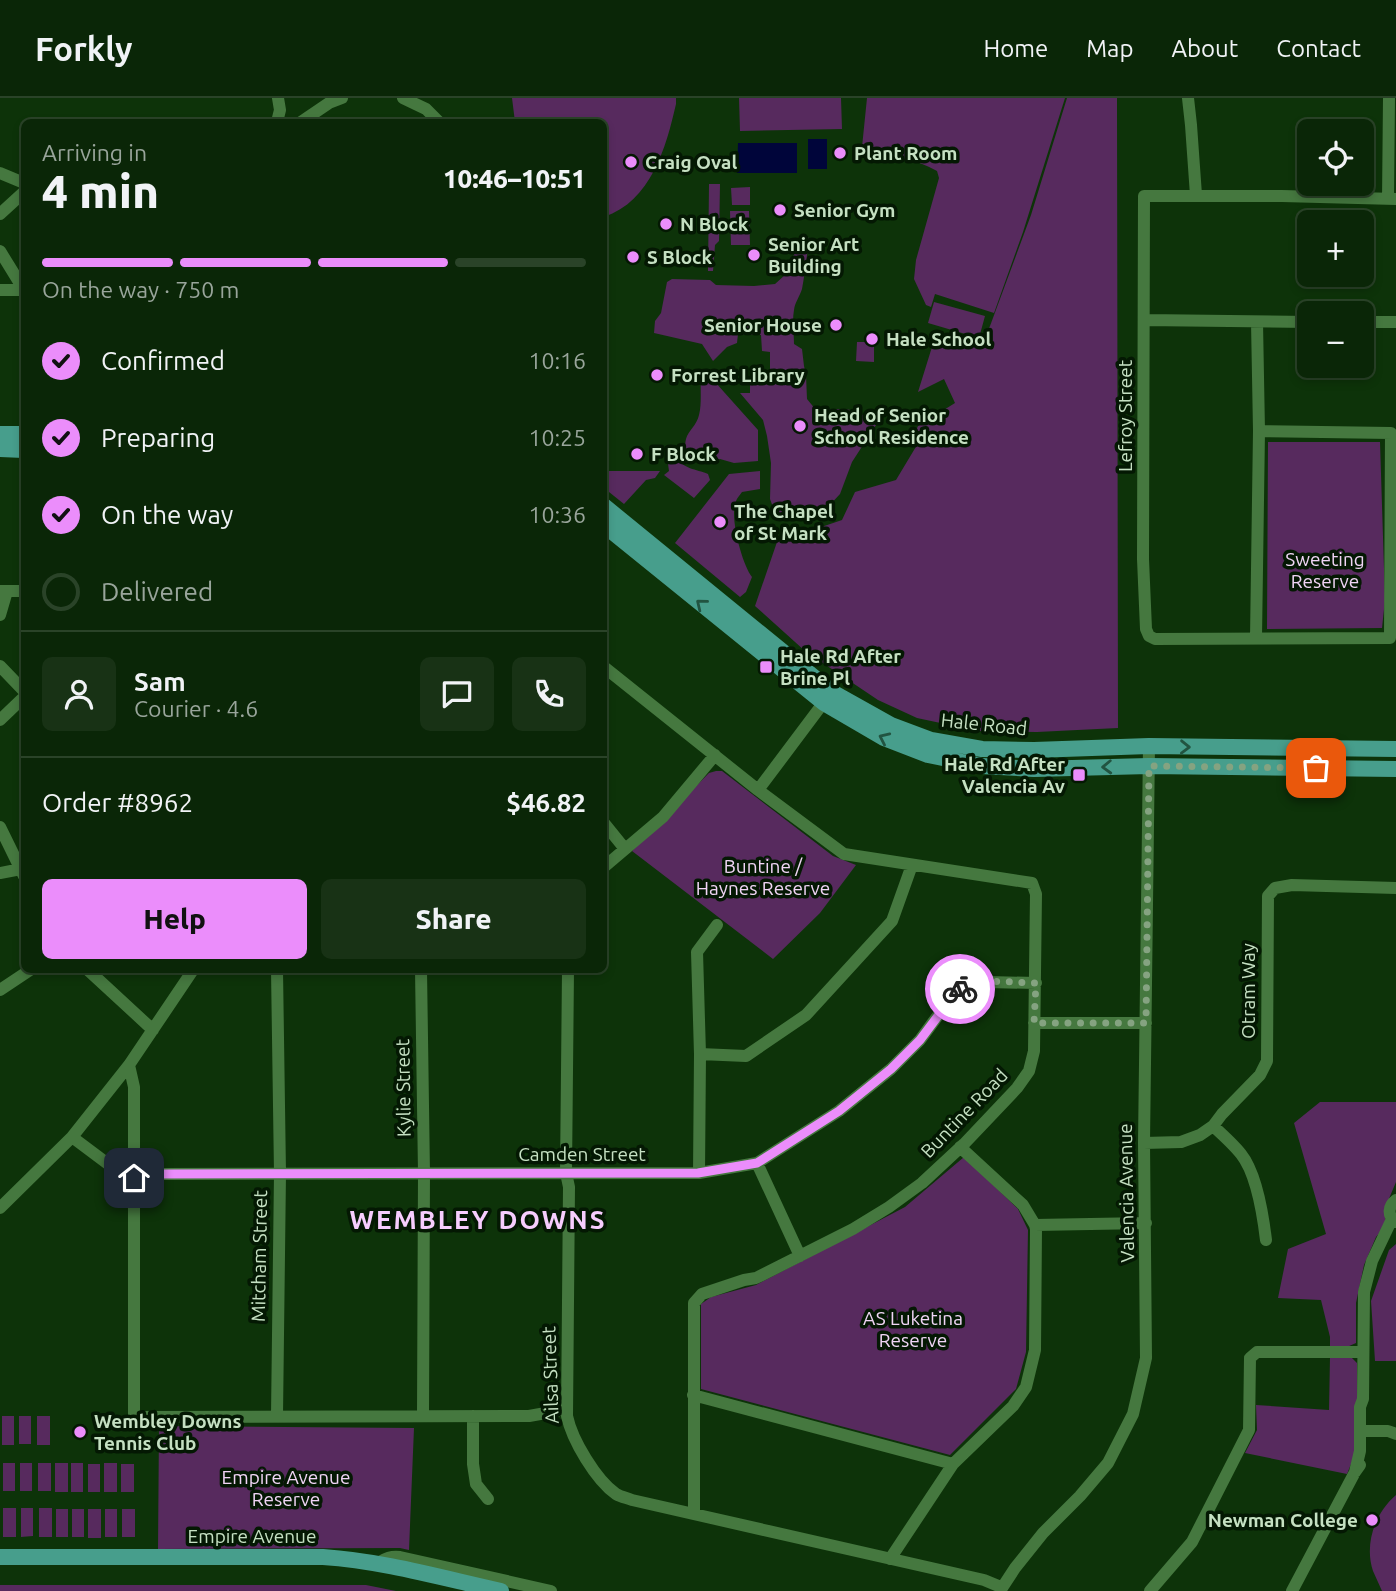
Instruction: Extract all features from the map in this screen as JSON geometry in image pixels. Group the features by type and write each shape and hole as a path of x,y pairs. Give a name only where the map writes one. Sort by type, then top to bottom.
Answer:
{"main road":[{"path":"0,434 21,434"},
{"path":"0,449 21,450"},
{"name":"Hale Road","path":"607,509 828,698 932,740 982,749 1034,750 1149,747 1396,748"},
{"name":"Hale Road","path":"607,528 884,738 928,755 982,766 1034,769 1149,766 1396,769"},
{"name":"Empire Avenue","path":"0,1557 323,1557 378,1563 501,1591"},
{"name":"Empire Avenue","path":"0,1565 350,1567 466,1591"}],"street":[{"path":"306,119 329,103 342,98"},
{"path":"403,98 426,109 436,119"},
{"path":"1188,98 1196,195 1392,199 1389,98"},
{"path":"0,173 21,182"},
{"path":"0,214 21,195"},
{"name":"Lefroy Street","path":"1196,195 1144,196 1143,559 1146,629 1149,636 1156,639 1256,638"},
{"path":"0,251 21,285"},
{"path":"0,290 21,290"},
{"path":"1144,320 1297,322"},
{"path":"1257,322 1259,431 1256,638 1390,638 1393,574 1391,433 1259,431"},
{"path":"1374,322 1396,322"},
{"path":"0,615 4,591"},
{"path":"0,666 21,688"},
{"name":"Buntine Road","path":"607,669 758,790 844,854 1032,883 1036,894 1034,1051 1029,1071 1017,1088 922,1183 889,1207 853,1229 756,1278 702,1294 694,1304 694,1514"},
{"path":"758,790 828,698"},
{"path":"0,720 21,700"},
{"name":"Valencia Avenue","path":"1001,1589 1014,1568 1043,1533 1108,1463 1133,1415 1146,1358 1144,1143 1149,747"},
{"path":"1360,749 1396,755"},
{"path":"607,864 663,817 715,755"},
{"path":"0,827 21,869"},
{"path":"607,827 625,849"},
{"path":"700,1054 746,1056 807,1015 892,921 912,865"},
{"path":"0,873 21,873"},
{"name":"Otram Way","path":"1144,1143 1181,1142 1200,1135 1213,1126 1259,1075 1267,1061 1268,897 1275,888 1292,885 1396,888"},
{"path":"698,1173 700,1054 697,952 717,925"},
{"path":"0,990 26,973"},
{"path":"91,973 153,1030"},
{"path":"0,1208 72,1137 129,1065 191,973"},
{"name":"Mitcham Street","path":"277,973 280,1173 277,1416"},
{"name":"Kylie Street","path":"421,973 424,1416"},
{"name":"Ailsa Street","path":"568,973 567,1403 572,1436 597,1475 617,1495 632,1500 984,1580 1001,1589"},
{"name":"Camden Street","path":"134,1178 156,1174 698,1173 757,1163 839,1111 891,1069 920,1040 956,992 967,985 987,982 1036,983"},
{"path":"1034,1023 1146,1023"},
{"path":"129,1065 134,1087 134,1417 529,1416 557,1411 567,1403"},
{"path":"1213,1126 1242,1155 1250,1168 1261,1207 1266,1240"},
{"path":"72,1137 124,1176 134,1178"},
{"path":"890,1559 953,1464 1013,1406 1026,1387 1035,1350 1035,1224 1023,1205 960,1147"},
{"path":"757,1163 800,1256"},
{"path":"1292,1591 1355,1472 1362,1464 1366,1451 1360,1407 1363,1399 1364,1292 1372,1261 1394,1221 1389,1210 1396,1200"},
{"path":"1035,1224 1146,1223"},
{"path":"1380,1246 1396,1232"},
{"path":"1150,1591 1192,1542 1249,1430 1250,1358 1256,1352 1363,1352"},
{"path":"693,1395 953,1464"},
{"path":"473,1416 473,1464 476,1484 488,1499"},
{"path":"529,1416 535,1419 559,1420 569,1425"},
{"path":"1364,1435 1388,1431 1396,1434"},
{"path":"378,1563 392,1556 400,1557 551,1591"}],"green space":[{"name":"Craig Oval","path":"512,98 676,98 667,138 654,171 634,199 607,216 607,119 515,119"},
{"path":"739,98 841,98 842,129 740,131"},
{"path":"867,98 1065,98 1023,232 994,313 935,294 931,307 926,305 914,279 916,260 939,178 937,171 920,163 867,155 862,147"},
{"path":"1067,98 1117,98 1118,728 1037,732 978,731 917,718 878,700 805,651 755,606 777,542 842,520 855,492 896,480 917,445 914,435 918,426 955,403 944,379 918,392 936,334 980,345 990,326 1031,215"},
{"path":"709,184 720,184 719,241 715,245 713,271 708,271"},
{"path":"750,187 750,205 732,205 731,188"},
{"path":"730,211 749,211 750,245 731,245"},
{"path":"804,236 809,238 807,258 793,323 794,344 802,349 807,399 816,410 854,411 876,425 852,462 840,494 827,508 801,519 777,518 770,499 771,463 763,420 740,393 750,393 750,384 770,383 770,352 762,351 761,335 738,334 737,343 727,347 713,361 702,344 654,333 655,321 661,313 667,282 672,279 710,280 716,285 775,284 785,275"},
{"path":"934,302 985,316 979,338 928,323"},
{"path":"857,342 874,342 874,362 856,361"},
{"path":"707,373 758,430 758,461 734,463 720,459 704,462 695,460 688,453 686,439 698,419 701,376"},
{"name":"Sweeting Reserve","path":"1268,442 1380,442 1385,600 1382,628 1267,629"},
{"path":"676,457 686,466 708,474 710,480 694,498 664,475 669,471 668,464"},
{"path":"607,471 660,471 655,478 646,480 624,504 607,490"},
{"path":"760,471 760,489 742,492 734,508 738,540 744,562 752,577 746,592 740,597 675,543 729,474"},
{"name":"Buntine / Haynes Reserve","path":"722,771 833,856 856,865 820,913 773,959 632,851 709,773"},
{"path":"1320,1102 1396,1102 1396,1182 1388,1201 1386,1223 1376,1237 1364,1265 1356,1303 1356,1343 1347,1347 1330,1347 1321,1300 1278,1298 1288,1249 1326,1234 1294,1123"},
{"name":"AS Luketina Reserve","path":"964,1157 1018,1209 1028,1230 1026,1352 1016,1389 950,1455 701,1389 701,1304 711,1297 756,1285 905,1207"},
{"path":"1396,1244 1396,1361 1375,1361 1371,1301 1389,1250"},
{"path":"1330,1357 1351,1357 1357,1363 1358,1433 1355,1454 1347,1474 1245,1453 1257,1430 1256,1405 1329,1410"},
{"path":"2,1416 14,1416 14,1445 2,1445"},
{"path":"19,1416 31,1416 31,1444 19,1444"},
{"path":"37,1416 50,1416 50,1445 37,1445"},
{"name":"Empire Avenue Reserve","path":"159,1426 414,1428 409,1550 158,1549"},
{"path":"3,1463 15,1463 15,1491 3,1491"},
{"path":"20,1463 32,1463 32,1491 20,1491"},
{"path":"38,1463 51,1463 51,1491 38,1491"},
{"path":"55,1463 68,1463 68,1492 55,1492"},
{"path":"71,1463 83,1463 83,1492 71,1492"},
{"path":"104,1463 117,1463 117,1492 104,1492"},
{"path":"88,1464 100,1464 100,1492 88,1492"},
{"path":"121,1464 134,1464 134,1492 121,1492"},
{"path":"1396,1495 1396,1591 1382,1591 1373,1571 1371,1540 1382,1511"},
{"path":"3,1508 16,1508 16,1537 3,1537"},
{"path":"21,1508 33,1508 33,1536 21,1537"},
{"path":"39,1508 52,1508 52,1537 39,1537"},
{"path":"56,1509 68,1509 68,1537 56,1537"},
{"path":"72,1509 84,1509 84,1537 72,1537"},
{"path":"88,1509 101,1509 101,1538 88,1538"},
{"path":"105,1509 117,1509 117,1537 105,1537"},
{"path":"122,1509 135,1509 135,1537 122,1537"},
{"path":"0,1585 366,1585 396,1591 0,1591"}],"shaded area":[{"path":"808,139 827,139 827,169 808,169"},
{"path":"738,143 797,143 797,173 737,173"}],"way so far":[{"path":"960,989 967,985 987,982 1036,983 1034,1023 1146,1023 1149,766 1316,768"}],"place":[{"name":"Plant Room","path":"840,153"},
{"name":"Craig Oval","path":"631,162"},
{"name":"Senior Gym","path":"780,210"},
{"name":"N Block","path":"666,224"},
{"name":"Senior Art Building","path":"754,255"},
{"name":"S Block","path":"633,257"},
{"name":"Senior House","path":"836,325"},
{"name":"Hale School","path":"872,339"},
{"name":"Forrest Library","path":"657,375"},
{"name":"Head of Senior School Residence","path":"800,426"},
{"name":"F Block","path":"637,454"},
{"name":"The Chapel of St Mark","path":"720,522"},
{"name":"Hale Rd After Brine Pl","path":"766,667"},
{"name":"Hale Rd After Valencia Av","path":"1079,775"},
{"name":"Wembley Downs Tennis Club","path":"80,1432"},
{"name":"Newman College","path":"1372,1520"}],"district":[{"name":"WEMBLEY DOWNS","path":"478,1220"}],"route":[{"path":"134,1178 156,1174 698,1173 757,1163 839,1111 891,1069 920,1040 960,989"}]}
